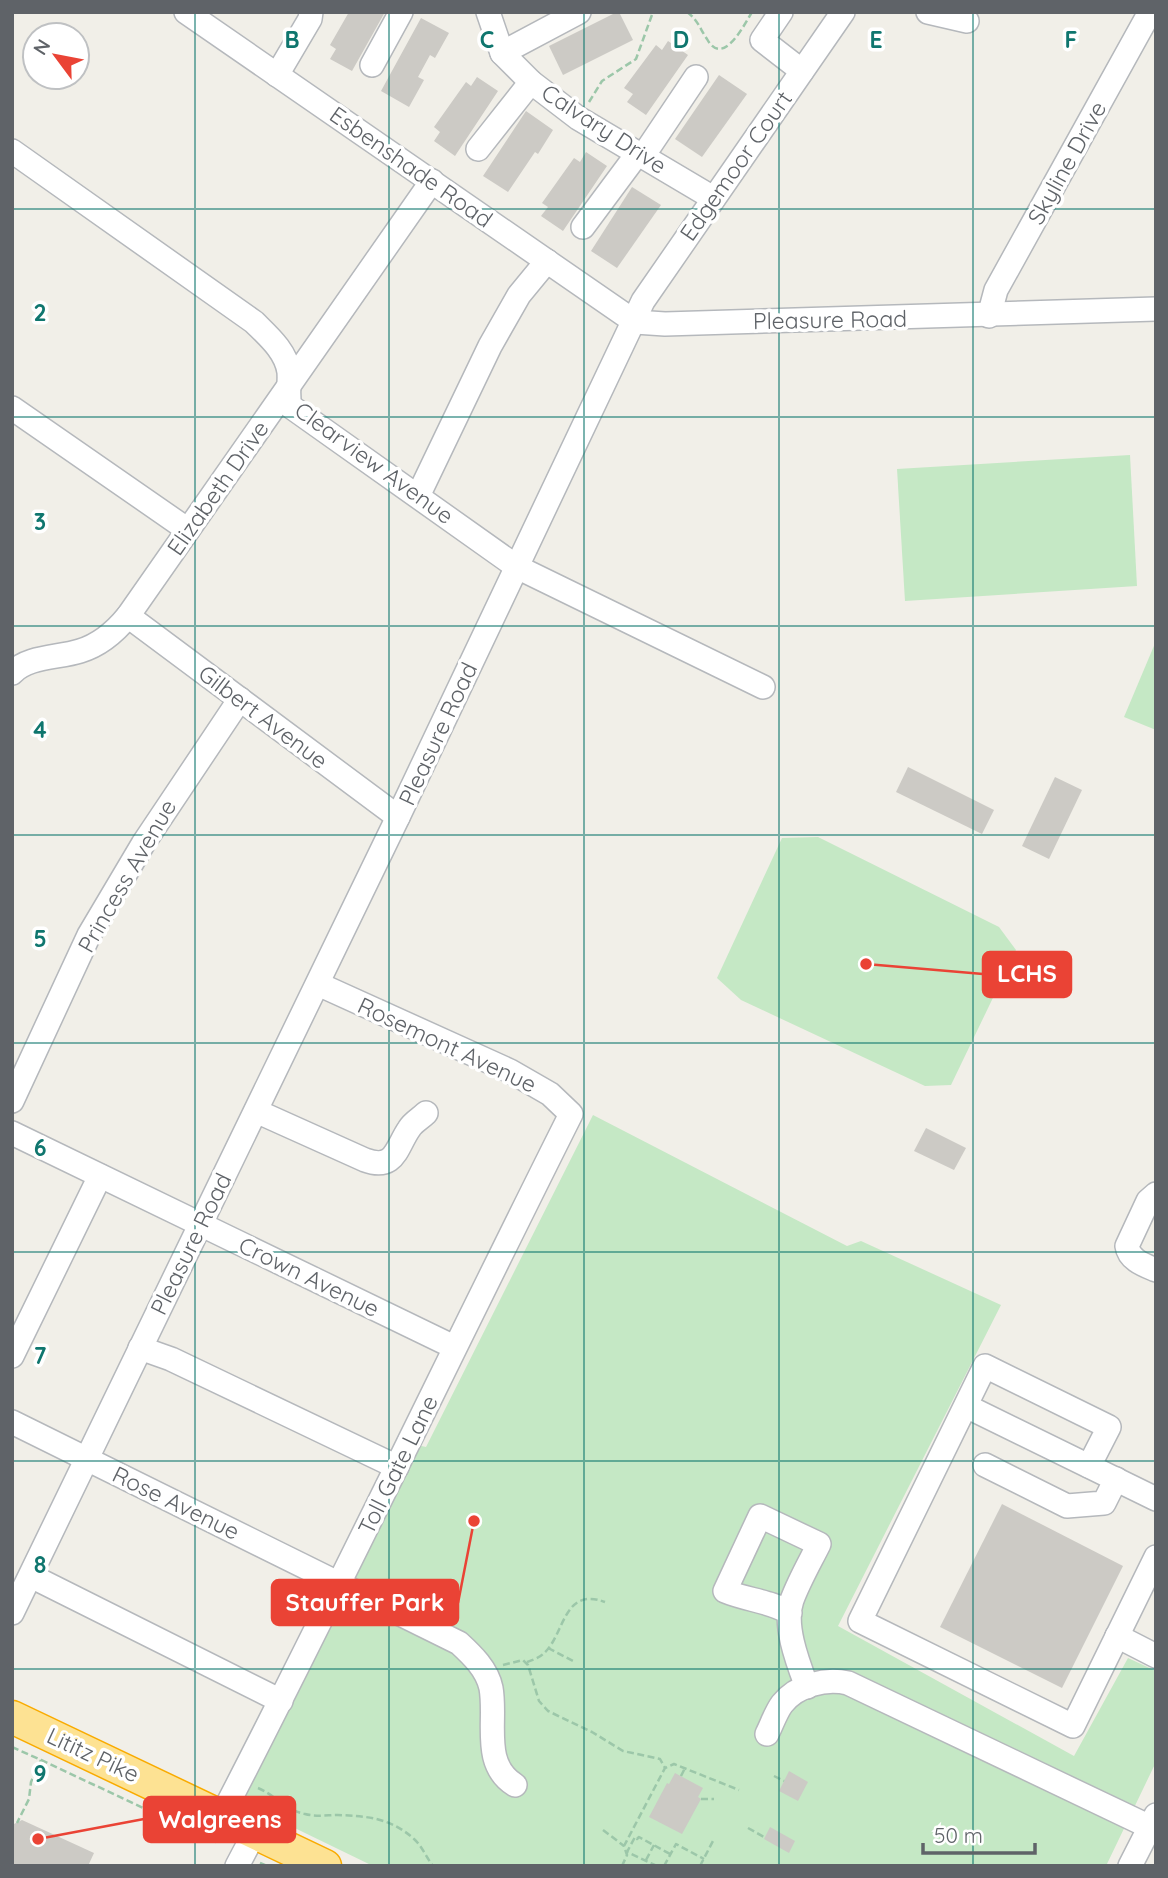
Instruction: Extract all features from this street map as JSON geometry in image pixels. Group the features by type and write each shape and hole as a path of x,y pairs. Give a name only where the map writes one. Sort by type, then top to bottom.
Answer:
{"highway":[{"name":"Lititz Pike","path":"12,1717 222,1815 246,1851 278,1860 325,1866"}],"street":[{"path":"277,75 310,19 311,12"},
{"path":"372,65 401,12"},
{"name":"Calvary Drive","path":"488,12 502,53 531,82 578,117 713,198"},
{"path":"502,53 579,12"},
{"path":"781,12 762,40 802,71"},
{"name":"Edgemoor Court","path":"635,322 651,287 843,12"},
{"path":"928,12 967,21"},
{"name":"Skyline Drive","path":"989,316 996,290 1150,12"},
{"name":"Esbenshade Road","path":"198,16 277,75 635,322"},
{"path":"583,227 640,155 696,77"},
{"path":"478,149 531,82"},
{"name":"Clearview Avenue","path":"12,151 254,321 284,357 289,372 290,406 517,567 763,687"},
{"name":"Elizabeth Drive","path":"14,666 95,645 113,633 128,616 432,181"},
{"path":"418,496 490,346 519,295 547,261"},
{"name":"Pleasure Road","path":"12,1613 22,1585 87,1459 318,984 635,322 665,324 989,316 1156,309"},
{"path":"12,408 188,530"},
{"name":"Gilbert Avenue","path":"128,616 398,817"},
{"name":"Princess Avenue","path":"12,1101 89,935 150,833 240,699"},
{"name":"Rosemont Avenue","path":"318,984 510,1071 550,1094 571,1114"},
{"path":"256,1111 365,1160 380,1164 396,1153 411,1125 426,1113"},
{"name":"Toll Gate Lane","path":"222,1815 341,1584 454,1347 571,1114"},
{"name":"Crown Avenue","path":"12,1133 454,1347"},
{"path":"12,1356 100,1176"},
{"path":"1156,1195 1148,1201 1127,1246 1128,1254 1156,1270"},
{"path":"141,1348 205,1375 397,1467"},
{"path":"1088,1466 1109,1427 985,1366 860,1621 1073,1726 1156,1557"},
{"path":"966,1405 1156,1499"},
{"name":"Rose Avenue","path":"12,1422 459,1643 477,1660 485,1674"},
{"path":"985,1465 1068,1506 1104,1503 1116,1479"},
{"path":"790,1613 782,1608 725,1591 760,1516 819,1544 791,1601 794,1653 807,1687"},
{"path":"22,1585 281,1701"},
{"path":"1117,1636 1156,1656"},
{"path":"485,1674 491,1686 494,1754 499,1770 515,1785"},
{"path":"767,1734 783,1703 807,1687 833,1680 848,1683 1153,1821 1130,1866"}],"path":[{"path":"578,117 602,81 636,59 653,12"},
{"path":"687,12 700,25 708,43 714,48 723,49 731,44 752,12"},
{"path":"526,1662 542,1655 548,1648 574,1605 588,1599 605,1602"},
{"path":"548,1648 575,1662"},
{"path":"485,1674 520,1659 526,1662 537,1695 545,1709 623,1751 660,1759 664,1768"},
{"path":"12,1747 246,1851 278,1860"},
{"path":"17,1823 29,1800 32,1782 41,1760"},
{"path":"624,1846 664,1768 671,1764 739,1790"},
{"path":"681,1776 685,1768"},
{"path":"774,1776 784,1781"},
{"path":"240,1780 263,1790 299,1813 358,1818 372,1816 415,1839 433,1866"},
{"path":"701,1799 714,1799"},
{"path":"748,1828 764,1837"},
{"path":"603,1830 624,1846 627,1852 657,1866"},
{"path":"622,1866 635,1837 670,1854"},
{"path":"700,1866 714,1839"},
{"path":"664,1866 676,1843 704,1858"},
{"path":"646,1860 654,1845"}],"green space":[{"path":"1130,455 1137,586 905,601 897,469"},
{"path":"1156,641 1156,730 1124,717"},
{"path":"818,837 999,927 1016,950 951,1085 925,1086 741,1000 717,978 782,838"},
{"path":"593,1115 847,1246 861,1241 1001,1305 838,1626 1074,1756 1128,1658 1156,1671 1156,1762 1106,1866 373,1866 231,1797 408,1443 426,1447"}],"building":[{"path":"349,12 385,12 352,71 330,59 336,49 330,45"},
{"path":"617,12 633,40 563,75 549,46"},
{"path":"421,18 449,33 435,58 430,55 418,77 424,80 409,107 381,91"},
{"path":"668,41 688,55 646,115 627,102 633,94 624,88 656,45 662,50"},
{"path":"719,75 747,94 702,157 675,139"},
{"path":"477,77 498,91 455,156 434,141 440,132 434,127 466,82 471,86"},
{"path":"526,111 553,130 508,192 483,176"},
{"path":"586,152 607,166 563,231 541,216 548,207 542,203 574,158 580,162"},
{"path":"632,187 661,205 617,268 591,251"},
{"path":"908,767 994,810 982,834 896,792"},
{"path":"1055,777 1082,790 1049,859 1022,846"},
{"path":"926,1128 966,1148 954,1170 914,1151"},
{"path":"1002,1504 1123,1566 1062,1688 940,1627"},
{"path":"789,1771 808,1782 798,1801 779,1791"},
{"path":"675,1773 703,1788 698,1797 701,1799 682,1834 649,1817"},
{"path":"22,1820 94,1853 88,1866 12,1866 12,1825"},
{"path":"770,1827 795,1841 789,1853 764,1839"}],"place":[{"name":"LCHS","path":"866,964"},
{"name":"Stauffer Park","path":"474,1521"},
{"name":"Walgreens","path":"38,1839"}]}
